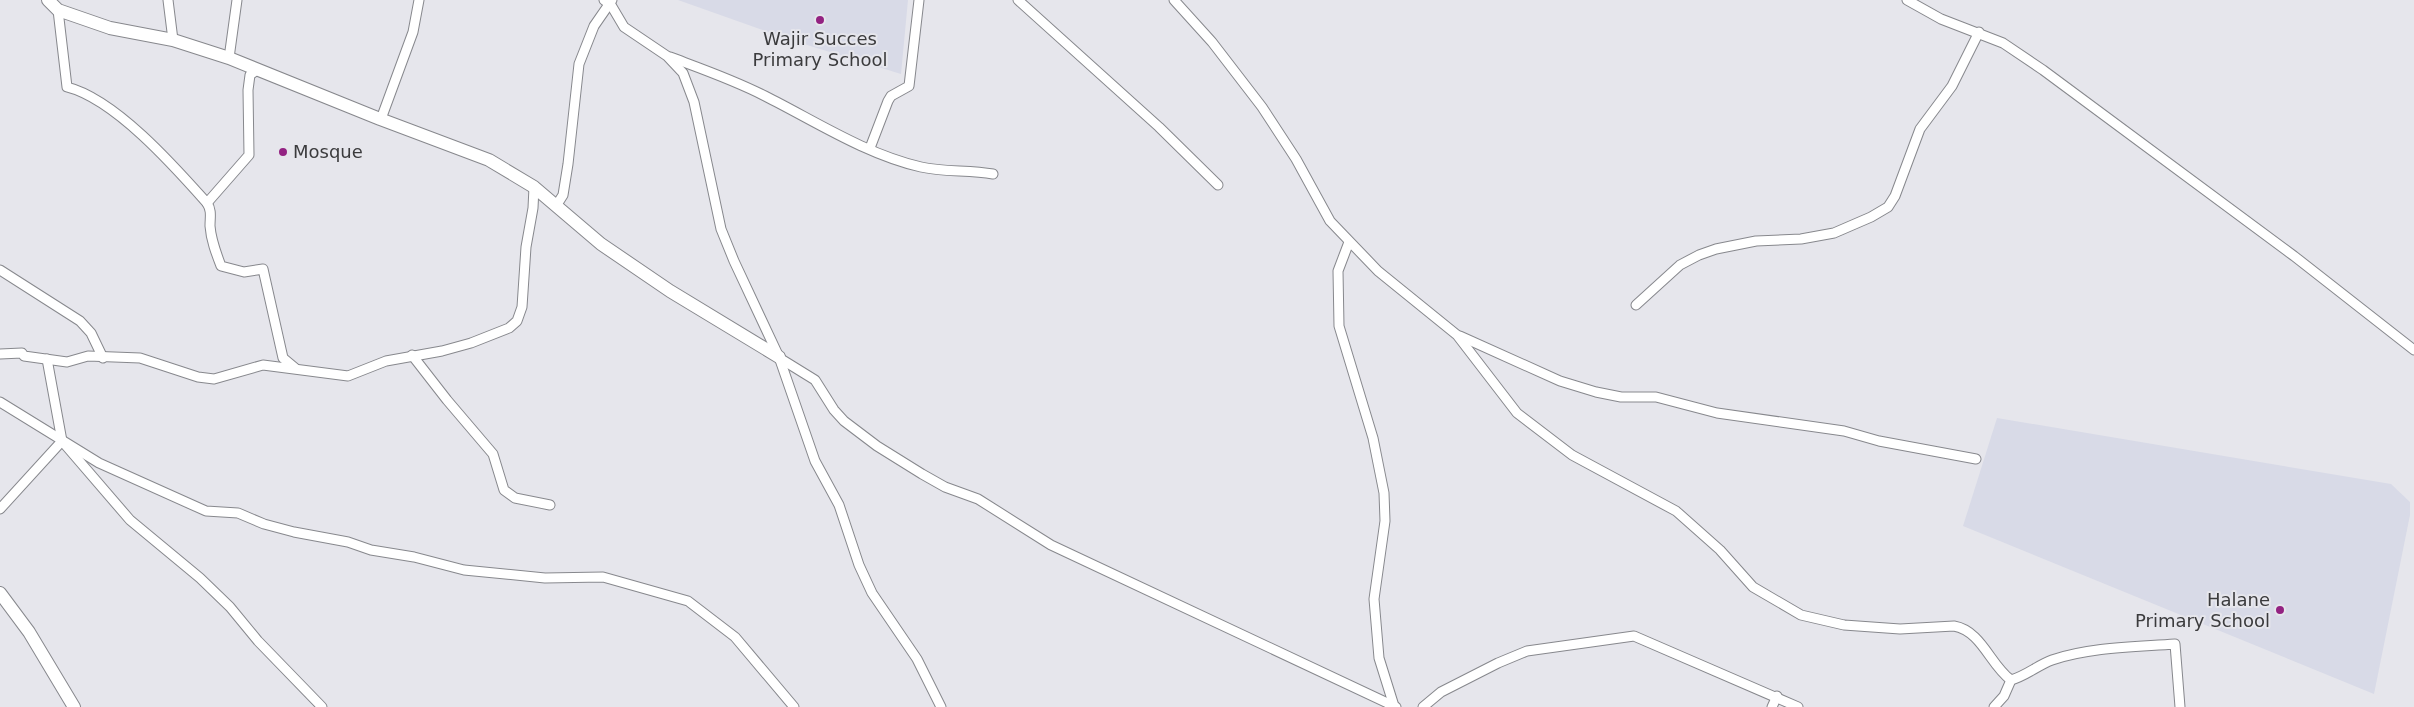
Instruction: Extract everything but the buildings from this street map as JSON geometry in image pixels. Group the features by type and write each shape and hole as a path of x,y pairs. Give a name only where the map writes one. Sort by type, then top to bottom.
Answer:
{"street":[{"path":"48,0 58,10 110,28 173,40 229,58 489,160 534,187 601,244 670,291 815,380 834,410 844,421 877,446 922,474 946,487 978,499 1052,545 1395,707"},
{"path":"168,0 173,40"},
{"path":"229,58 238,0"},
{"path":"381,119 413,32 419,0"},
{"path":"870,148 888,100 891,96 909,86 919,0"},
{"path":"1018,0 1159,127 1218,185"},
{"path":"1174,0 1212,42 1262,107 1296,159 1330,220 1348,242 1378,270 1458,335 1517,414 1572,455 1676,511 1720,550 1753,587 1801,615 1822,621 1900,629 1954,626 1963,628 1971,632 2003,674 2011,680"},
{"path":"1907,0 1941,19 1980,32 2003,43 2107,115 2294,256 2414,350"},
{"path":"556,206 563,195 568,164 578,64 594,26 609,2 624,27 667,56 683,73 694,102 721,229 779,358 814,461 840,505 859,565 872,592 917,659 941,707"},
{"path":"58,10 67,87 108,108 153,145 207,202 211,208 210,226 221,266 244,272 263,269 283,358 295,368"},
{"path":"1636,305 1680,265 1699,255 1716,249 1756,241 1801,239 1834,234 1871,218 1888,207 1920,129 1952,86 1980,32"},
{"path":"667,56 718,74 766,96 827,129 870,148 922,167 992,174"},
{"path":"207,202 249,155 248,90 250,75 258,69"},
{"path":"0,354 22,353 47,360 67,362 88,356 140,358 198,377 214,379 263,365 348,376 386,361 442,351 471,343 509,328 517,321 522,307 526,247 533,208 534,187"},
{"path":"1348,242 1338,271 1340,326 1373,438 1384,493 1385,521 1374,599 1379,658 1395,707"},
{"path":"0,270 80,321 91,333 103,358"},
{"path":"1458,335 1560,381 1596,392 1621,397 1656,397 1717,413 1844,431 1879,441 1976,459"},
{"path":"412,355 446,400 493,454 504,490 515,498 550,505"},
{"path":"47,360 62,441 130,520 200,578 230,607 258,641 322,707"},
{"path":"0,402 99,464 206,511 238,513 264,524 294,532 348,542 371,550 414,557 464,570 545,578 602,578 688,601 735,637 794,707"},
{"path":"0,509 62,441"},
{"path":"0,593 29,632 74,707"},
{"path":"1423,707 1441,692 1498,663 1528,651 1621,636 1634,636 1644,640 1692,662 1777,696 1798,707"},
{"path":"1994,707 2004,696 2011,680 2053,660 2134,646 2175,644 2180,707"},
{"path":"1772,707 1777,696"}],"shaded area":[{"name":"Wajir Succes Primary School","path":"678,0 908,0 901,74 791,40"},
{"name":"Halane Primary School","path":"1997,418 2391,484 2410,502 2410,515 2374,694 1963,526"}],"place":[{"name":"Wajir Succes Primary School","path":"820,20"},
{"name":"Mosque","path":"283,152"},
{"name":"Halane Primary School","path":"2280,610"}]}
